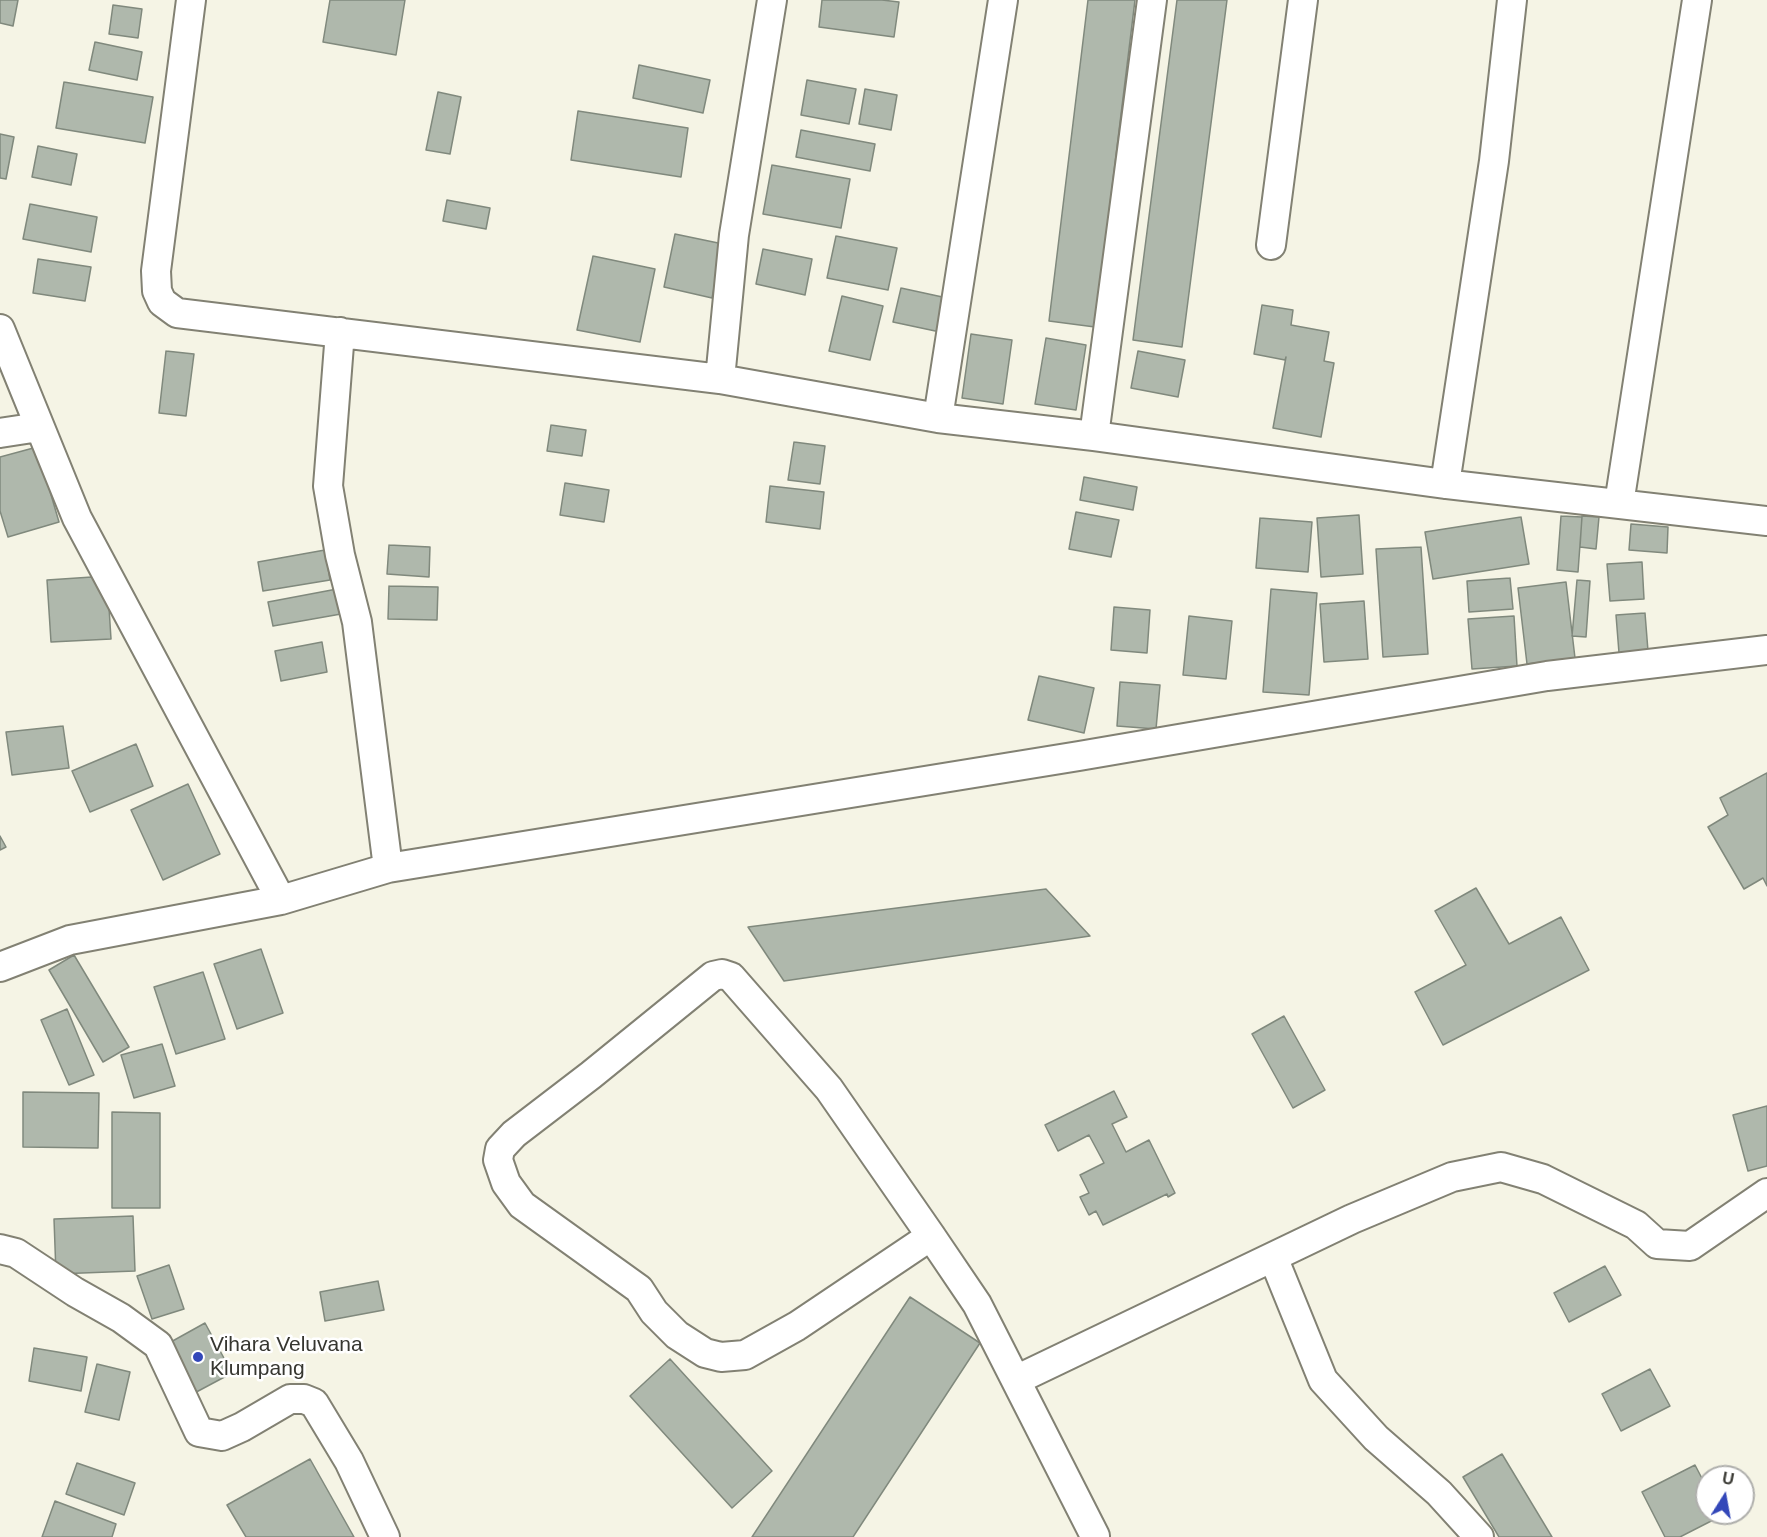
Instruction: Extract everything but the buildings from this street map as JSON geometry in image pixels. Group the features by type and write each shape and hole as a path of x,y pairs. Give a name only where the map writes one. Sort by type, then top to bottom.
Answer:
{"street":[{"path":"191,0 156,271 157,291 162,302 177,313 720,379 938,418 1094,436 1445,484 1767,521"},
{"path":"720,379 734,235 772,0"},
{"path":"938,418 1003,0"},
{"path":"1094,436 1152,0"},
{"path":"1271,245 1303,0"},
{"path":"1445,484 1494,161 1512,0"},
{"path":"1619,504 1697,0"},
{"path":"0,329 77,518 281,900"},
{"path":"340,332 328,486 340,555 357,622 388,868"},
{"path":"0,433 39,427"},
{"path":"0,967 70,940 281,900 388,868 1079,756 1547,676 1767,650"},
{"path":"931,1236 797,1326 745,1355 721,1357 705,1353 677,1335 654,1312 639,1289 522,1205 506,1183 498,1160 501,1149 514,1134 591,1075 712,976 722,974 731,977 829,1089 931,1236 977,1304 1095,1537"},
{"path":"1016,1380 1352,1220 1452,1177 1501,1167 1543,1179 1636,1225 1657,1244 1690,1246 1767,1193"},
{"path":"0,1249 16,1253 75,1292 122,1318 158,1345 199,1432 222,1436 290,1399 314,1402 349,1461 385,1537"},
{"path":"1273,1257 1323,1380 1376,1438 1439,1493 1479,1537"}],"place":[{"name":"Vihara Veluvana Klumpang","path":"198,1357"}]}
